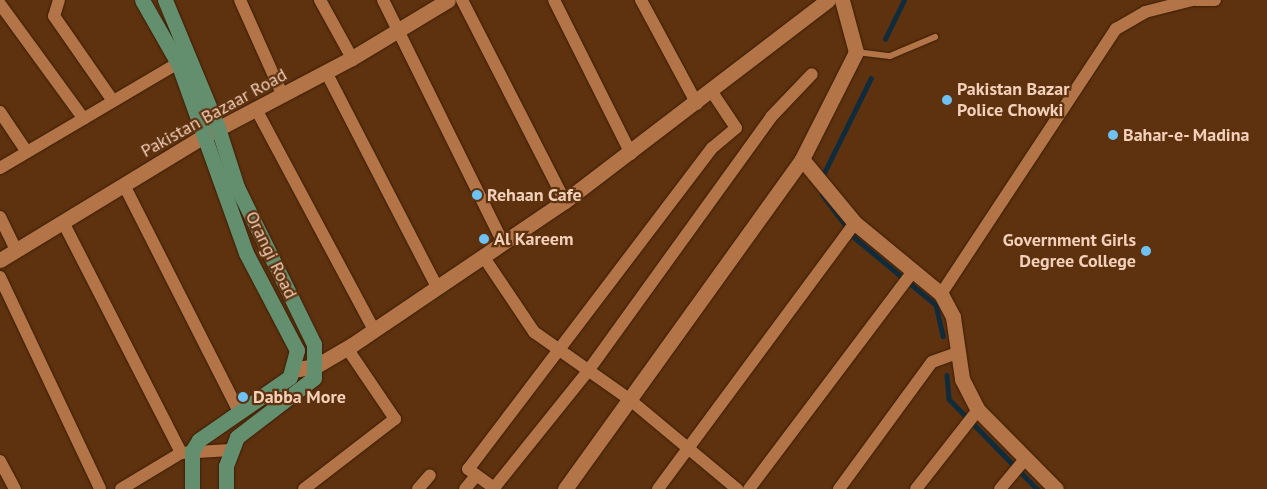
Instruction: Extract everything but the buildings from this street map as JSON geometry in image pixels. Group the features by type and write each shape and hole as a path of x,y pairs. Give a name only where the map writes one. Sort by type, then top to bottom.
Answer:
{"main road":[{"name":"Orangi Road","path":"142,0 178,63 246,253 297,350 293,370"},
{"name":"Orangi Road","path":"165,0 218,128 236,186 314,344 316,366"},
{"path":"226,489 230,450 237,437 306,388 316,366"},
{"path":"192,489 187,452 206,433 290,377 293,370"}],"street":[{"path":"59,0 54,16 113,101"},
{"path":"240,0 283,96"},
{"path":"320,0 352,58"},
{"path":"383,0 502,243"},
{"name":"Pakistan Bazaar Road","path":"0,260 204,136 352,58 448,0"},
{"path":"462,0 565,201"},
{"path":"554,0 631,154"},
{"path":"640,0 696,104"},
{"path":"293,370 316,366 347,348 565,201 631,154 828,0"},
{"path":"566,489 802,159 856,52 842,0"},
{"path":"941,294 1116,29 1145,12 1192,0"},
{"path":"1196,0 1215,0"},
{"path":"0,4 84,119"},
{"path":"0,168 178,63"},
{"path":"326,72 437,288"},
{"path":"712,92 736,128 712,148 560,351 468,469 494,488 588,370 772,117 812,74"},
{"path":"256,109 374,330"},
{"path":"0,112 28,152"},
{"path":"802,159 853,225 911,273 941,294 954,317 962,379 975,414 1018,466 1056,489"},
{"path":"124,186 238,410"},
{"path":"0,217 16,250"},
{"path":"63,222 187,452"},
{"path":"658,489 853,225"},
{"path":"483,256 534,332 629,400 737,489"},
{"path":"750,489 898,286 911,273"},
{"path":"0,278 100,489"},
{"path":"304,489 395,419 347,348"},
{"path":"839,489 932,362 959,352"},
{"path":"916,489 962,428 975,414"},
{"path":"121,489 187,452 230,450"},
{"path":"0,461 15,489"},
{"path":"1000,489 1018,466"},
{"path":"418,489 430,475"},
{"path":"465,489 476,476"}],"lane":[{"path":"856,52 890,56 935,37"}],"waterway":[{"path":"885,39 904,0"},
{"path":"822,177 871,78"},
{"path":"822,194 856,239 936,305 943,336"},
{"path":"947,375 949,399 1037,489"}],"place":[{"name":"Pakistan Bazar Police Chowki","path":"947,100"},
{"name":"Bahar-e- Madina","path":"1113,135"},
{"name":"Rehaan Cafe","path":"477,195"},
{"name":"Al Kareem","path":"484,239"},
{"name":"Government Girls Degree College","path":"1146,251"},
{"name":"Dabba More","path":"243,397"}]}
